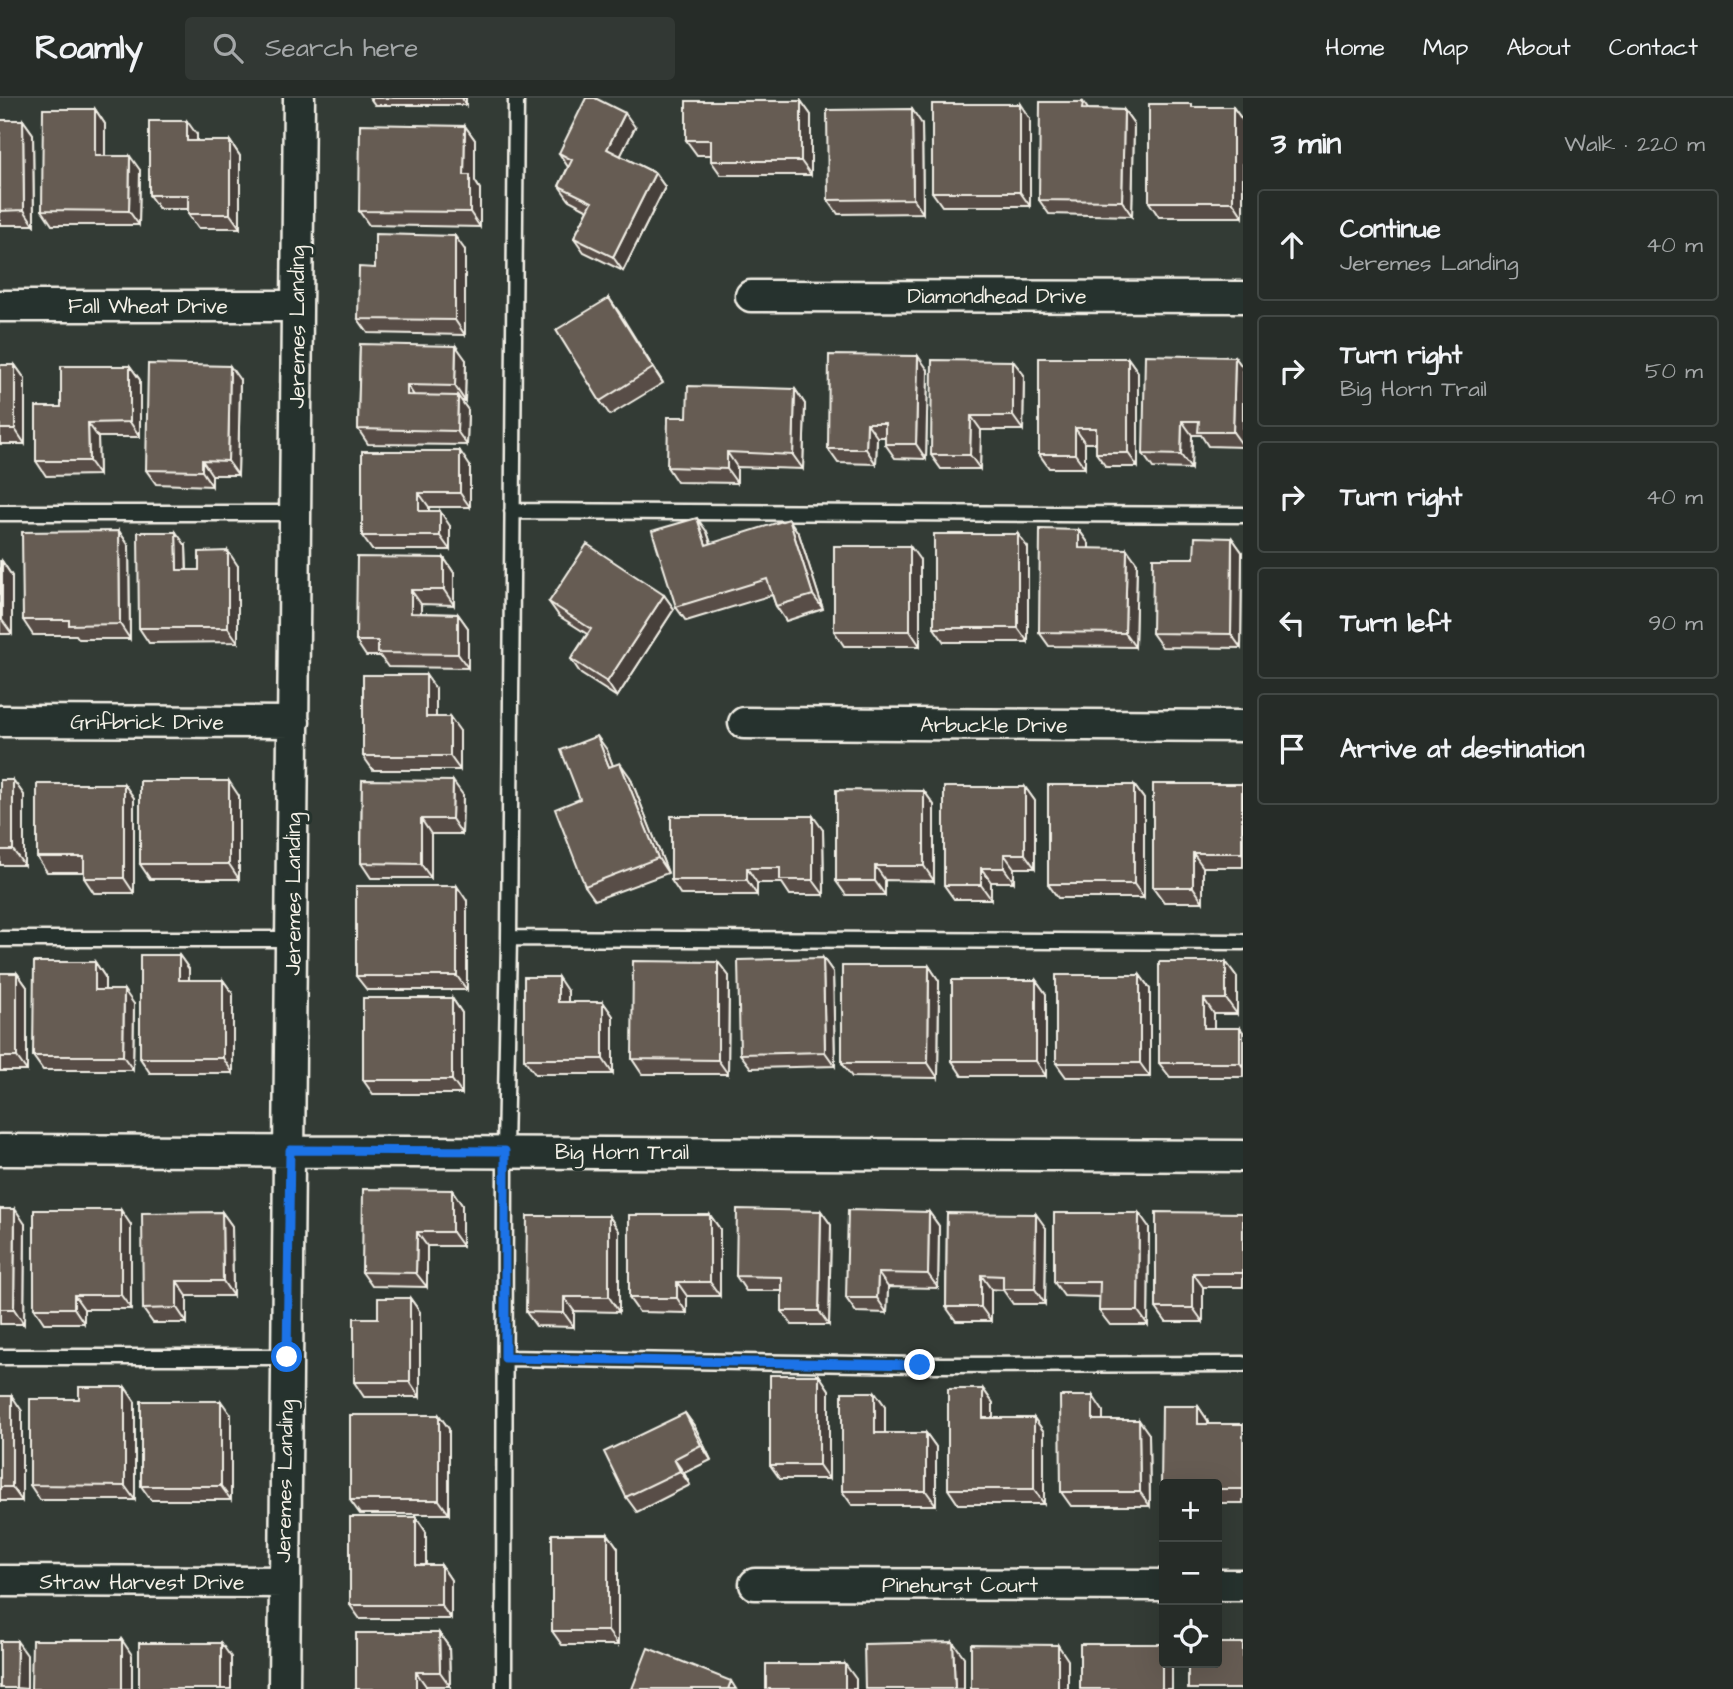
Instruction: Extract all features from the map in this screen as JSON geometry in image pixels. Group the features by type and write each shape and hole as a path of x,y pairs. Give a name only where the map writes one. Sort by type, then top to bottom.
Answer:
{"street":[{"name":"Jeremes Landing","path":"284,1689 299,98"},
{"name":"Diamondhead Drive","path":"751,296 1243,297"},
{"name":"Fall Wheat Drive","path":"0,306 296,306"},
{"name":"Grifbrick Drive","path":"0,721 294,722"},
{"name":"Arbuckle Drive","path":"744,723 1243,726"},
{"name":"Big Horn Trail","path":"0,1150 1243,1156"},
{"name":"Straw Harvest Drive","path":"0,1581 284,1582"},
{"name":"Pinehurst Court","path":"755,1584 1159,1585"},
{"path":"1222,1585 1243,1585"}],"lane":[{"path":"504,1689 505,1151 516,98"},
{"path":"512,512 1243,515"},
{"path":"0,513 295,513"},
{"path":"509,938 1243,942"},
{"path":"0,939 292,939"},
{"path":"0,1357 287,1357"},
{"path":"505,1358 920,1365 1243,1364"}],"building":[{"path":"586,98 595,98 625,113 607,149 655,173 613,257 574,238 592,202 559,186 572,160 559,153"},
{"path":"686,101 801,101 801,161 711,161 711,140 686,140"},
{"path":"1040,102 1083,102 1082,109 1124,110 1122,201 1039,200"},
{"path":"932,104 1020,104 1020,192 932,192"},
{"path":"1149,104 1233,107 1233,202 1149,202"},
{"path":"43,109 95,109 95,156 130,156 129,211 42,210"},
{"path":"912,109 913,199 828,200 827,110"},
{"path":"0,120 23,120 24,210 0,211"},
{"path":"149,121 187,121 187,141 230,141 230,214 188,214 188,195 149,195"},
{"path":"360,124 465,126 464,175 470,175 470,212 359,211"},
{"path":"375,234 455,236 455,320 358,319 359,267 375,268"},
{"path":"609,298 653,368 600,401 556,330"},
{"path":"360,344 456,346 455,386 407,385 407,395 458,396 457,431 358,429"},
{"path":"829,355 918,356 916,444 885,444 885,423 867,423 866,449 828,449"},
{"path":"1145,355 1235,357 1233,432 1198,432 1199,421 1182,421 1181,455 1143,454"},
{"path":"1039,358 1128,358 1128,453 1096,453 1096,428 1075,428 1075,454 1039,454"},
{"path":"932,360 1013,361 1013,416 971,416 970,455 931,455"},
{"path":"148,364 230,366 228,461 202,460 202,471 146,470"},
{"path":"0,365 15,365 15,429 0,429"},
{"path":"61,366 130,366 130,422 88,423 89,461 36,461 36,407 61,407"},
{"path":"688,386 795,389 793,455 727,452 727,469 667,467 668,417 687,417"},
{"path":"362,451 460,451 460,493 419,493 419,511 440,511 440,536 362,536"},
{"path":"697,518 706,545 789,519 813,595 776,606 767,579 676,607 652,531"},
{"path":"1040,529 1079,530 1079,548 1127,549 1125,633 1039,632"},
{"path":"119,531 120,624 69,625 69,620 23,620 22,532"},
{"path":"138,532 176,532 177,570 199,570 199,552 228,551 228,628 139,628"},
{"path":"934,534 1018,534 1018,628 934,628"},
{"path":"1195,537 1232,538 1231,634 1152,633 1153,558 1194,558"},
{"path":"587,544 664,595 607,682 571,659 591,629 549,602"},
{"path":"834,546 910,546 910,631 834,631"},
{"path":"357,557 444,558 444,590 411,590 411,613 458,614 458,654 378,653 378,641 356,641"},
{"path":"2,561 2,620 0,620"},
{"path":"363,675 426,675 426,717 450,717 450,756 363,756"},
{"path":"597,736 609,767 620,763 658,858 585,886 555,809 580,799 561,750"},
{"path":"0,780 13,780 13,850 0,850"},
{"path":"362,780 453,781 452,819 421,819 421,864 361,863"},
{"path":"140,781 229,781 229,864 140,864"},
{"path":"37,784 124,784 124,878 84,878 84,857 37,857"},
{"path":"1153,784 1242,784 1242,853 1193,853 1193,887 1153,887"},
{"path":"1048,785 1134,785 1134,884 1048,884"},
{"path":"944,787 1025,787 1025,854 1004,854 1004,868 981,868 981,885 944,885"},
{"path":"836,790 924,791 924,866 875,866 875,881 836,881"},
{"path":"671,816 813,816 813,880 780,880 780,868 747,868 747,880 671,880"},
{"path":"356,886 457,886 457,976 356,976"},
{"path":"140,955 179,955 179,980 223,980 223,1058 140,1058"},
{"path":"823,958 825,1052 740,1054 738,960"},
{"path":"633,961 718,962 718,1060 632,1059"},
{"path":"34,962 95,962 95,990 124,990 123,1056 33,1056"},
{"path":"1159,962 1226,962 1226,999 1204,999 1204,1028 1240,1028 1240,1063 1159,1063"},
{"path":"842,966 929,966 928,1063 842,1063"},
{"path":"0,973 17,973 17,1057 0,1057"},
{"path":"1056,975 1140,975 1140,1063 1056,1063"},
{"path":"524,977 558,977 558,1002 603,1002 603,1059 524,1059"},
{"path":"952,980 1036,980 1036,1061 952,1061"},
{"path":"363,998 452,998 452,1080 363,1080"},
{"path":"363,1189 452,1190 452,1232 417,1232 416,1273 362,1272"},
{"path":"0,1209 15,1209 14,1309 0,1309"},
{"path":"737,1209 821,1211 819,1311 782,1311 782,1277 736,1276"},
{"path":"34,1210 121,1210 121,1295 74,1295 74,1308 34,1308"},
{"path":"848,1210 929,1212 928,1274 878,1273 877,1298 846,1298"},
{"path":"222,1212 223,1281 177,1281 177,1308 143,1309 142,1213"},
{"path":"1156,1212 1243,1213 1243,1273 1193,1273 1193,1308 1156,1308"},
{"path":"947,1213 1036,1214 1035,1289 1003,1289 1003,1276 981,1275 981,1307 946,1307"},
{"path":"1054,1213 1139,1213 1138,1311 1099,1311 1100,1282 1054,1282"},
{"path":"629,1215 710,1215 710,1282 677,1282 677,1298 629,1298"},
{"path":"527,1216 609,1216 609,1297 564,1297 564,1313 526,1312"},
{"path":"378,1298 410,1298 410,1382 354,1382 354,1318 378,1318"},
{"path":"770,1375 819,1375 819,1465 770,1465"},
{"path":"79,1387 125,1387 125,1486 30,1485 30,1399 79,1399"},
{"path":"948,1389 983,1389 983,1418 1034,1418 1034,1489 948,1489"},
{"path":"842,1392 875,1392 875,1433 926,1433 926,1491 842,1491"},
{"path":"0,1396 12,1396 12,1487 0,1487"},
{"path":"1060,1396 1093,1396 1093,1420 1139,1420 1140,1492 1061,1492"},
{"path":"141,1401 221,1401 221,1486 141,1486"},
{"path":"1162,1406 1198,1406 1198,1424 1243,1424 1243,1489 1222,1489 1222,1479 1161,1479"},
{"path":"685,1413 701,1445 674,1459 680,1471 626,1497 604,1452"},
{"path":"350,1415 439,1415 439,1500 350,1500"},
{"path":"350,1517 416,1517 416,1565 441,1565 441,1605 350,1605"},
{"path":"552,1534 608,1534 608,1631 552,1631"},
{"path":"356,1633 439,1633 440,1672 416,1672 416,1689 356,1689"},
{"path":"32,1640 122,1640 122,1689 31,1689"},
{"path":"0,1641 17,1641 16,1688 0,1688"},
{"path":"953,1642 955,1689 865,1689 864,1644"},
{"path":"139,1643 221,1643 221,1689 139,1689"},
{"path":"1222,1643 1243,1643 1243,1689 1188,1689 1188,1668 1222,1668"},
{"path":"971,1644 1058,1645 1058,1689 971,1689"},
{"path":"1080,1644 1159,1644 1162,1689 1080,1689"},
{"path":"648,1648 731,1681 728,1689 632,1689"},
{"path":"766,1664 845,1664 845,1689 766,1689"}],"route":[{"path":"287,1357 290,1150 505,1151 505,1358 920,1365"}]}
